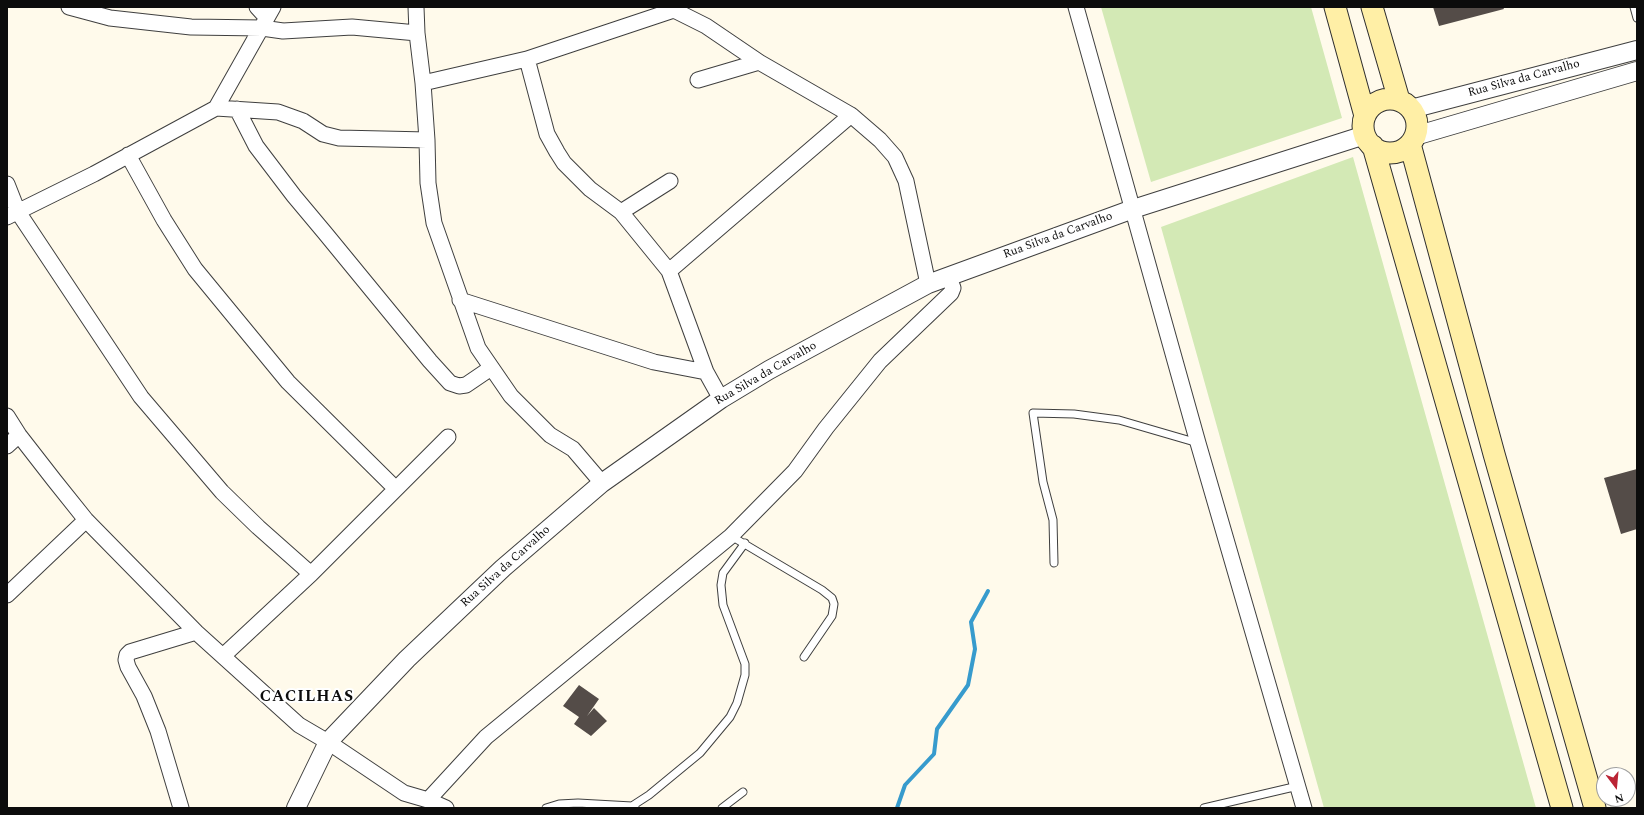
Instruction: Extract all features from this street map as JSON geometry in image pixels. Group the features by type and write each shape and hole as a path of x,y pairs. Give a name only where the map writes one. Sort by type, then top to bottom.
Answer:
{"main road":[{"path":"1335,7 1368,133 1562,808"},
{"path":"1372,7 1405,105"},
{"path":"1413,140 1403,150 1394,152 1381,151 1368,133 1373,106 1381,101 1390,99 1405,105 1414,114 1417,125 1413,140 1496,462 1595,808"}],"street":[{"path":"70,7 110,18 191,27 267,18"},
{"path":"257,7 267,18 283,31 352,27 417,33"},
{"path":"416,7 417,33 428,140 428,183 434,223 478,348 511,396 550,435 573,449 602,483"},
{"path":"1076,7 1198,443 1304,808"},
{"path":"423,83 527,59 674,9 706,26 759,62 851,115 880,140 895,157 906,181 928,284"},
{"path":"216,108 267,18"},
{"name":"Rua Silva da Carvalho","path":"1405,105 1637,50"},
{"path":"527,59 547,134 557,152 564,163 590,189 621,212 669,271 706,372 721,399"},
{"path":"698,80 759,62"},
{"name":"Rua Silva da Carvalho","path":"1413,140 1637,71"},
{"path":"13,215 94,174 216,108 278,112 303,121 323,134 339,138 428,140"},
{"path":"237,109 256,146 294,196 326,232 430,361 450,383 459,386 466,385 491,368"},
{"path":"669,271 851,115"},
{"name":"Rua Silva da Carvalho","path":"296,808 328,742 407,659 509,563 602,483 721,399 769,370 928,284 1133,209 1368,133"},
{"path":"128,155 164,220 195,269 288,382 396,490"},
{"path":"621,212 670,181"},
{"path":"7,184 13,215 142,397 222,492 258,527 311,574"},
{"path":"425,804 486,737 738,539 795,471 826,428 880,361 951,293 952,288 949,277"},
{"path":"460,300 654,362 706,372"},
{"path":"7,416 19,435 86,520 196,632 299,725 328,742 404,793 425,804 446,808"},
{"path":"7,446 19,435"},
{"path":"223,656 311,574 448,437"},
{"path":"7,595 86,520"},
{"path":"181,808 158,731 144,696 128,667 126,660 127,655 130,652 196,632"}],"lane":[{"path":"1634,7 1637,18"},
{"path":"1054,563 1053,520 1043,482 1033,413 1074,414 1119,420 1198,443"},
{"path":"546,808 558,804 634,807 700,753 730,717 737,703 745,675 745,664 723,605 721,585 723,573 738,539 822,590 832,598 834,604 832,616 804,657"},
{"path":"1204,808 1298,786"},
{"path":"722,808 743,792"}],"green space":[{"path":"1101,7 1311,7 1342,118 1151,182"},
{"path":"1353,157 1536,808 1324,808 1161,227"}],"building":[{"path":"1433,7 1503,7 1504,9 1439,26"},
{"path":"1637,469 1637,529 1621,534 1604,478"},
{"path":"579,685 599,699 587,716 594,708 607,721 591,736 574,724 579,717 563,706"}],"waterway":[{"path":"897,808 905,785 934,754 937,729 968,685 975,649 971,622 988,591"}],"district":[{"name":"CACILHAS","path":"307,698"}]}
